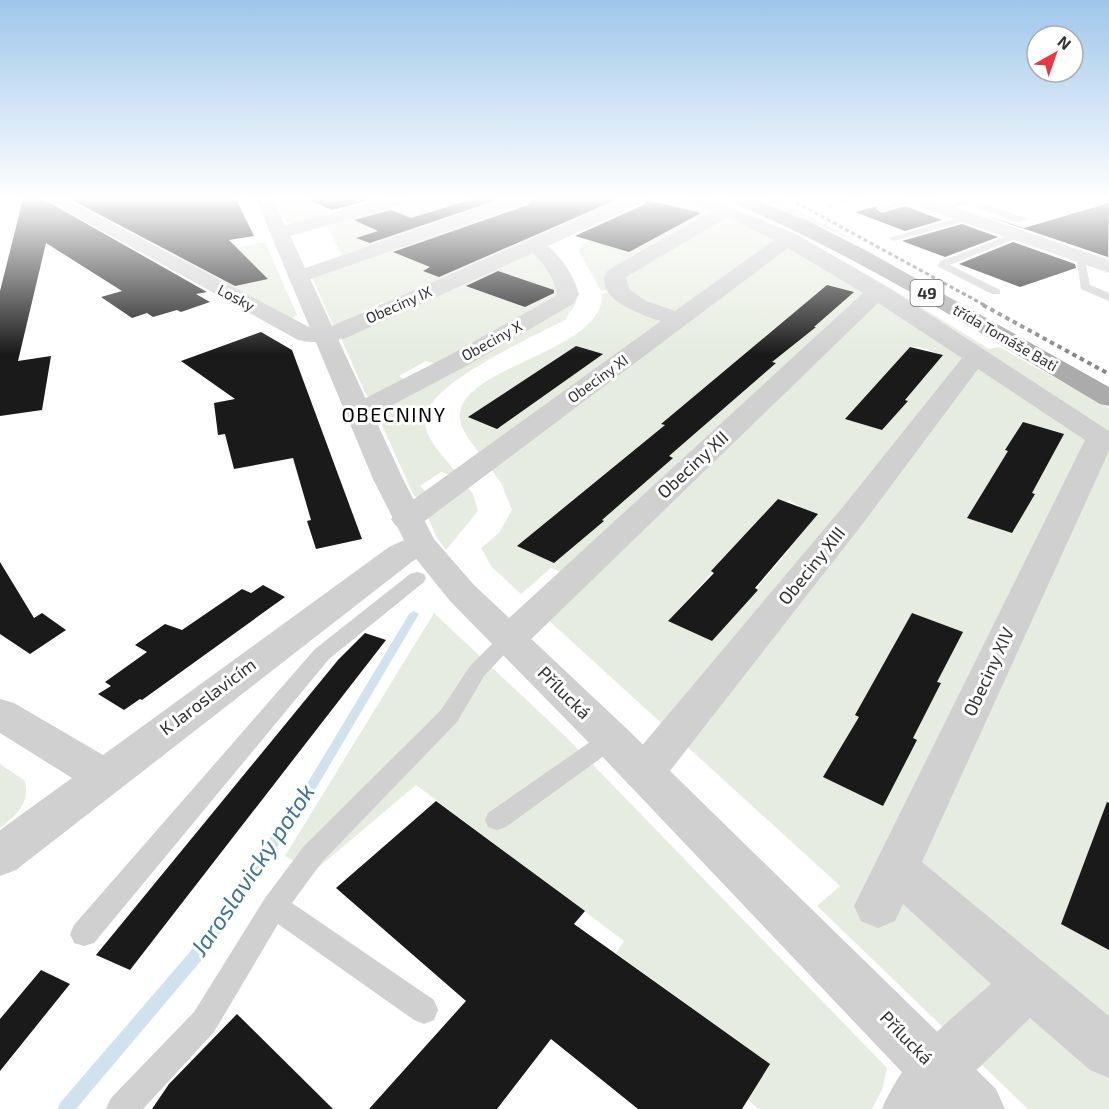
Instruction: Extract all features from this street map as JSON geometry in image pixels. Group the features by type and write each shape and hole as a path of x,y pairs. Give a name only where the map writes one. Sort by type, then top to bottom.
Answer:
{"main road":[{"name":"třída Tomáše Bati","path":"852,251 1109,398"}],"street":[{"name":"Losky","path":"151,251 306,335 326,336"},
{"name":"Přílucká","path":"286,251 429,560 644,773 924,1089 976,1109"},
{"path":"298,278 374,251"},
{"name":"Obeciny IX","path":"326,336 521,251"},
{"name":"Obeciny X","path":"359,412 459,360 565,299 568,294 566,286 542,251"},
{"path":"654,251 615,274 614,280 618,291 625,298 680,320"},
{"name":"Obeciny XI","path":"429,560 458,481 772,251"},
{"path":"810,251 878,291 1105,440"},
{"path":"1068,251 1109,267"},
{"name":"Obeciny XII","path":"509,639 878,291"},
{"name":"Obeciny XIII","path":"644,773 853,515 976,356"},
{"name":"Obeciny XIV","path":"1029,984 887,888 1105,440"},
{"name":"K Jaroslavicím","path":"0,856 103,776 401,554 429,560"},
{"path":"0,714 103,776"},
{"path":"924,1089 1029,984 1109,1051"}],"lane":[{"path":"971,251 943,266 996,292"},
{"path":"1080,257 1085,287 1109,297"},
{"path":"84,934 322,654 429,560"},
{"path":"122,1109 204,1022 274,906 313,854 449,716 477,671 509,639"},
{"path":"497,820 611,739"},
{"path":"274,906 424,1010"}],"shaded area":[{"path":"218,251 269,251 297,315 291,319 173,259"},
{"path":"340,251 354,251 342,255"},
{"path":"384,251 517,251 399,303 382,302 336,326 333,325 312,277"},
{"path":"579,251 646,251 620,266 612,290 601,291"},
{"path":"663,251 764,251 680,313 631,299 619,274"},
{"path":"781,251 796,251 866,293 561,572 551,568 521,594 492,567 481,548 499,533 512,510 501,483 488,465"},
{"path":"522,252 541,253 562,296 436,364 426,361 399,376 405,380 369,397 366,395 341,338"},
{"path":"887,286 989,349 999,347 1109,408 1109,1109 1028,1109 817,906 840,886 545,617","holes":["910,347 919,347 942,355 905,400 908,401 882,430 846,419","778,500 786,502 789,500 799,506 786,549 789,550 712,641 668,621"]},
{"path":"613,292 664,319 483,458 468,437 460,420 467,397 484,383 560,344 582,329 597,313 602,293"},
{"path":"577,296 576,303 565,320 485,362 444,390 431,404 425,418 425,426 436,448 457,473 450,475 441,472 420,486 428,494 423,499 414,496 376,412"},
{"path":"464,483 473,494 478,511 446,550 437,538 428,518"},
{"path":"434,613 566,737 887,1068 882,1090 872,1109 759,1109 746,1099 768,1063 616,953 624,941 416,785 313,872 285,856"},
{"path":"0,764 25,781 26,796 21,808 0,828"}],"building":[{"path":"10,251 44,251 18,361 51,356 42,410 0,416 0,291"},
{"path":"58,251 134,251 207,292 196,294 210,302 181,312 177,310 153,317 147,313 132,318 101,297 122,291"},
{"path":"168,251 240,251 268,279 235,286"},
{"path":"499,251 439,277 423,271 430,267 393,252"},
{"path":"928,251 962,251 945,257"},
{"path":"992,251 1038,251 1075,264 1076,268 1020,287 959,264"},
{"path":"1089,251 1108,251 1108,257"},
{"path":"498,271 554,290 554,293 525,307 466,286"},
{"path":"827,285 854,292 814,327 816,327 772,362 776,363 669,456 673,458 602,520 604,521 554,563 517,546 665,425 661,424"},
{"path":"261,332 292,350 362,539 316,549 307,521 311,520 293,458 234,469 225,434 218,435 214,403 235,399 181,361"},
{"path":"576,346 603,354 497,429 468,417"},
{"path":"910,347 943,355 905,400 908,401 882,430 845,419"},
{"path":"1023,422 1064,434 1032,493 1035,494 1012,533 967,518"},
{"path":"778,499 818,514 755,588 758,590 712,641 668,621 714,573 711,571"},
{"path":"0,562 34,618 42,613 66,630 30,654 0,634"},
{"path":"263,585 285,597 142,700 140,699 124,710 98,694 111,686 105,682 147,652 135,645 165,624 182,630 242,589 251,593"},
{"path":"912,613 963,632 937,682 941,683 913,738 917,740 883,806 823,777 859,717 855,715"},
{"path":"365,633 386,640 130,970 96,955 338,660"},
{"path":"436,801 585,911 574,924 770,1064 742,1109 638,1109 551,1039 497,1109 369,1109 466,1001 336,888"},
{"path":"1107,802 1109,803 1109,950 1061,924"},
{"path":"41,970 70,984 0,1071 0,1019"},
{"path":"237,1014 333,1109 152,1109 169,1084"}],"waterway":[{"name":"Jaroslavický potok","path":"66,1109 200,951 311,787 414,614"}],"railway":[{"path":"885,251 986,306"},
{"path":"983,305 1109,374"}],"district":[{"name":"OBECNINY","path":"394,415"}]}
